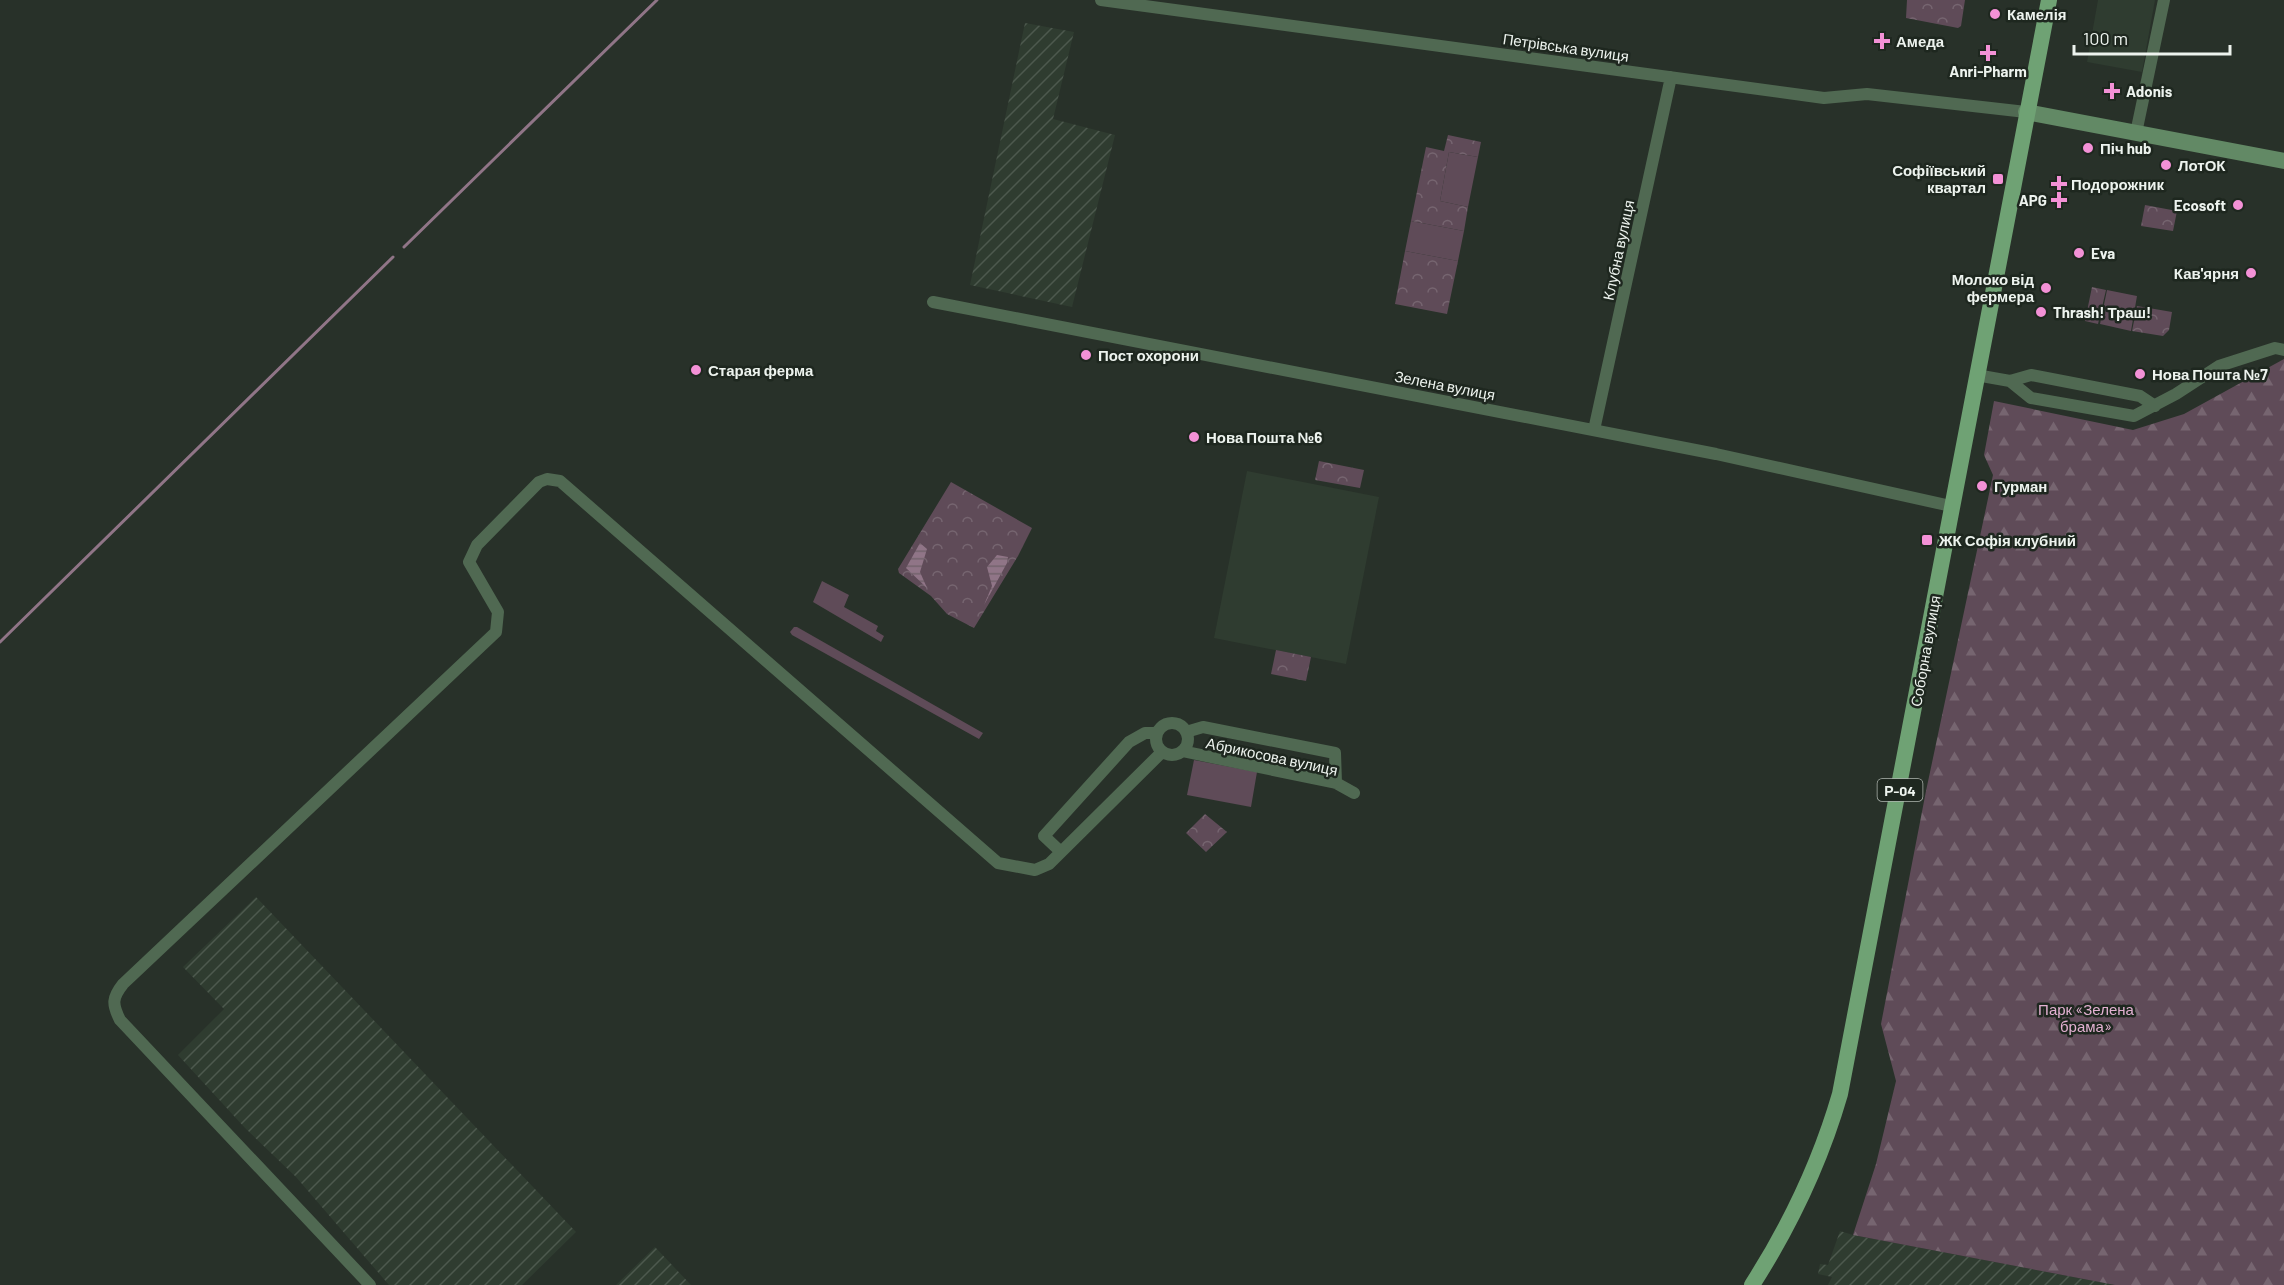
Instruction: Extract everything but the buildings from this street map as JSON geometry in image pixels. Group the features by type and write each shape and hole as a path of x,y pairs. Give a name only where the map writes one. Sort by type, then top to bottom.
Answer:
{"main road":[{"name":"Соборна вулиця","path":"1752,1285 1802,1200 1819,1162 1840,1094 1898,800 1951,506 2049,0"},
{"path":"2026,112 2284,161"}],"street":[{"name":"Петрівська вулиця","path":"1101,0 1824,98 1867,94 2026,112"},
{"path":"2136,133 2164,0"},
{"name":"Клубна вулиця","path":"1594,430 1671,77"},
{"name":"Зелена вулиця","path":"933,302 1594,430 1951,506"},
{"path":"2010,381 2031,398 2134,416 2219,366 2275,348 2284,350"},
{"path":"1976,375 2010,381 2031,375 2140,396 2154,406"},
{"path":"370,1285 120,1020 114,1008 113,997 123,984 496,632 498,612 469,562 477,545 539,482 547,478 560,480 998,863 1035,870 1049,864 1162,752"},
{"path":"1173,723 1186,732 1187,742 1182,751 1172,755 1162,752 1156,744 1157,734 1163,726 1173,723"},
{"name":"Абрикосова вулиця","path":"1186,732 1203,727 1335,753 1336,783"},
{"path":"1061,852 1044,836 1129,742 1145,733 1157,734"},
{"name":"Абрикосова вулиця","path":"1182,751 1336,783 1354,793"}],"shaded area":[{"path":"2098,0 2155,0 2142,72 2087,62"},
{"path":"1025,23 1074,32 1053,119 1115,135 1072,307 970,285"},
{"path":"1247,471 1379,497 1346,664 1214,638"},
{"path":"920,543 927,549 920,572 927,588 906,568"},
{"path":"997,555 1008,557 1007,563 984,605 992,586 987,567"},
{"path":"256,897 576,1232 522,1285 389,1285 296,1177 245,1128 178,1055 224,1009 183,967"},
{"path":"1840,1231 2115,1285 1828,1285 1832,1277 1818,1274 1820,1264 1828,1265"},
{"path":"655,1247 691,1285 616,1285"}],"green space":[{"path":"1907,0 1965,0 1961,26 1958,28 1906,18"},
{"path":"1448,135 1481,142 1478,157 1449,152 1440,201 1468,207 1464,231 1411,221 1426,147 1444,151"},
{"path":"1449,152 1478,157 1468,207 1440,201"},
{"path":"2145,205 2177,211 2173,231 2141,226"},
{"path":"1411,221 1464,231 1458,261 1405,251"},
{"path":"1405,251 1458,261 1447,314 1395,304"},
{"path":"2092,287 2106,290 2098,324 2085,321"},
{"path":"2107,290 2137,296 2131,331 2100,324"},
{"path":"2137,306 2172,312 2169,330 2163,336 2132,331"},
{"name":"Парк «Зелена брама»","path":"2284,359 2284,1285 2115,1285 1853,1235 1876,1164 1896,1081 1881,1024 1926,791 1993,475 1984,455 1994,401 2133,430 2184,414"},
{"path":"1319,461 1364,470 1360,488 1315,480"},
{"path":"951,482 1032,528 1018,556 974,628 947,614 931,596 899,573 898,569"},
{"path":"822,581 849,595 844,607 878,626 876,631 884,636 881,642 813,602"},
{"path":"794,627 983,733 979,739 792,635 790,632"},
{"path":"1276,650 1311,657 1306,681 1271,674"},
{"path":"1194,760 1257,772 1251,807 1187,795"},
{"path":"1205,814 1227,832 1206,852 1186,833"}],"waterway":[{"path":"404,247 657,0"},
{"path":"0,642 393,257"}],"place":[{"name":"Камелія","path":"1995,14"},
{"name":"Амеда","path":"1882,41"},
{"name":"Anri-Pharm","path":"1988,53"},
{"name":"Adonis","path":"2112,91"},
{"name":"Піч hub","path":"2088,148"},
{"name":"ЛотОК","path":"2166,165"},
{"name":"Софіївський квартал","path":"1998,179"},
{"name":"Подорожник","path":"2059,184"},
{"name":"APG","path":"2059,200"},
{"name":"Ecosoft","path":"2238,205"},
{"name":"Eva","path":"2079,253"},
{"name":"Кав'ярня","path":"2251,273"},
{"name":"Молоко від фермера","path":"2046,288"},
{"name":"Thrash! Траш!","path":"2041,312"},
{"name":"Пост охорони","path":"1086,355"},
{"name":"Старая ферма","path":"696,370"},
{"name":"Нова Пошта №7","path":"2140,374"},
{"name":"Нова Пошта №6","path":"1194,437"},
{"name":"Гурман","path":"1982,486"},
{"name":"ЖК Софія клубний","path":"1927,540"}]}
